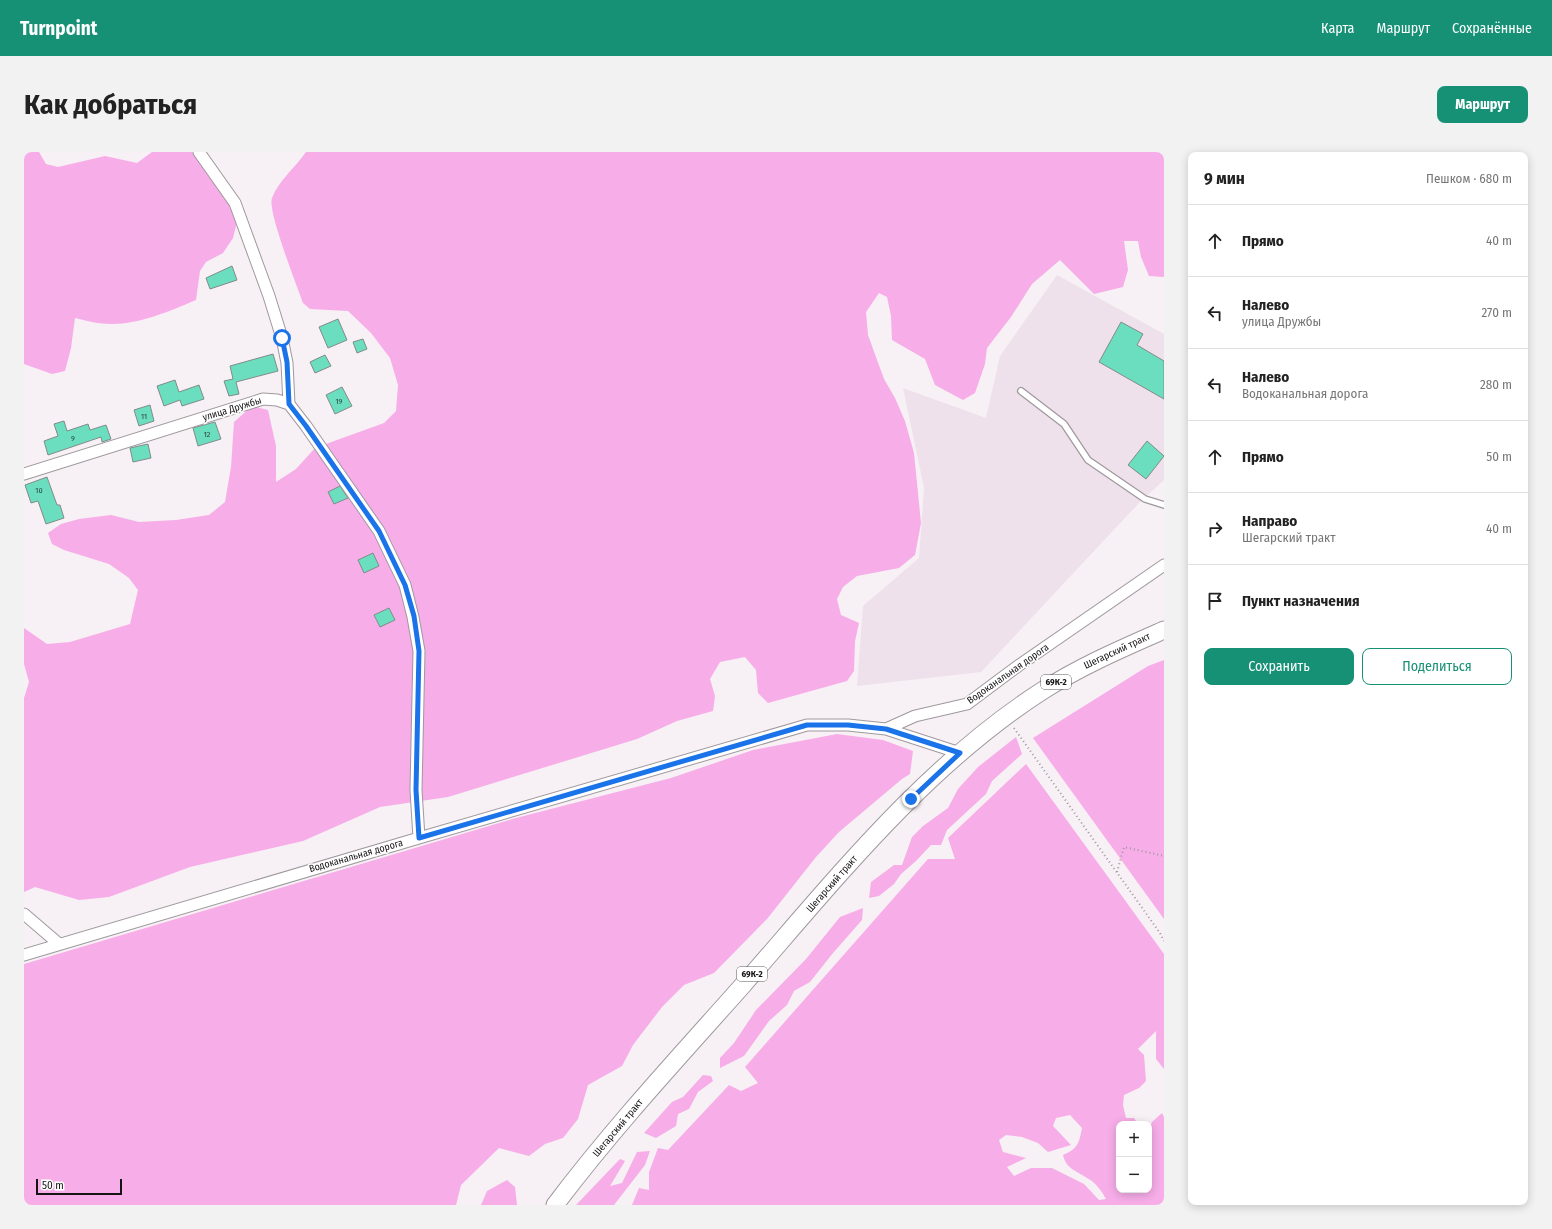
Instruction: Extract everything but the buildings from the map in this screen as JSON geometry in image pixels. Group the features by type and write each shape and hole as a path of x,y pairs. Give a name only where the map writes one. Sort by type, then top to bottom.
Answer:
{"main road":[{"name":"Шегарский тракт","path":"555,1205 622,1121 858,855 911,799 960,753 1006,716 1042,691 1080,668 1164,630"}],"street":[{"path":"199,152 235,203 269,296 284,350 289,404 379,531 405,585 414,616 419,651 416,790 419,838"},
{"name":"улица Дружбы","path":"24,474 263,399 277,400 289,404"},
{"name":"Водоканальная дорога","path":"24,955 807,725 848,725 886,729 915,716 968,704 1018,666 1164,565"},
{"path":"886,729 960,753"},
{"path":"24,914 59,944"}],"lane":[{"path":"1021,391 1064,424 1088,460 1145,498 1164,505"}],"path":[{"path":"1006,716 1160,933 1164,941"},
{"path":"1116,872 1124,847 1164,856"}],"shaded area":[{"path":"24,152 39,152 46,164 58,167 105,156 137,163 152,152 192,152 223,188 238,218 233,238 223,253 206,262 200,271 196,300 155,316 133,322 112,324 75,318 71,348 65,371 52,374 24,364"},
{"path":"306,152 1164,152 1164,277 1149,276 1141,257 1138,241 1124,241 1128,270 1123,287 1094,294 1060,260 1032,284 1011,317 987,348 985,364 975,393 963,400 935,385 925,359 892,340 891,316 887,297 879,293 866,312 868,335 884,379 895,398 905,421 914,453 921,523 915,555 899,568 857,576 843,587 837,599 841,615 859,623 855,641 854,671 847,681 768,703 758,693 756,670 745,657 720,662 710,679 715,696 713,711 677,721 637,739 448,797 380,807 303,841 190,867 109,897 79,900 35,887 24,892 24,698 29,682 24,664 24,628 47,644 70,642 130,624 138,590 129,578 109,564 64,550 52,544 48,533 61,524 79,519 111,515 139,522 176,520 209,515 225,502 231,467 234,422 252,406 268,410 276,446 276,482 296,469 315,448 384,423 396,411 398,385 390,358 371,333 348,311 310,309 303,303 283,249 274,217 272,198 279,185"},
{"path":"1057,275 1164,334 1164,480 1138,504 981,672 857,686 863,606 919,558 924,488 903,388 986,418 1000,356"},
{"path":"1164,660 1164,919 1033,738 1148,666"},
{"path":"837,734 883,740 913,751 910,774 839,832 816,857 767,919 714,973 684,985 662,1007 633,1045 622,1066 588,1085 578,1119 563,1138 545,1144 529,1156 499,1148 461,1185 456,1205 24,1205 24,964 516,818 671,778 753,750"},
{"path":"1016,737 1022,754 992,781 986,794 947,830 941,845 931,845 901,874 894,884 879,896 869,898 871,882 894,865 902,865 912,837 923,826 948,808 958,789 978,767"},
{"path":"1026,764 1164,954 1164,1069 1156,1059 1156,1031 1138,1049 1144,1055 1146,1081 1139,1088 1124,1095 1123,1105 1126,1118 1134,1118 1136,1121 1116,1121 1116,1193 1152,1193 1152,1122 1162,1113 1164,1117 1164,1205 632,1205 639,1188 649,1190 649,1172 658,1148 668,1150 729,1085 741,1091 758,1083 745,1067 928,859 955,859 948,838","holes":["1070,1115 1082,1128 1080,1138 1075,1148 1063,1155 1064,1160 1069,1167 1095,1184 1106,1199 1099,1200 1084,1184 1052,1168 1031,1168 1014,1176 1007,1167 1026,1158 1003,1152 999,1140 1006,1135 1022,1137 1038,1143 1048,1152 1071,1145 1053,1126 1056,1118"]},
{"path":"863,908 862,920 810,982 794,991 787,1005 769,1021 744,1056 720,1068 720,1058 734,1043 756,1010 806,959 840,917"},
{"path":"703,1075 711,1076 713,1081 698,1092 689,1109 678,1114 676,1126 656,1138 644,1133 672,1102 683,1097"},
{"path":"650,1151 645,1165 614,1205 576,1205 620,1159 625,1161 610,1186 622,1183 637,1152"},
{"path":"507,1180 515,1187 517,1205 481,1205 487,1191"}],"route":[{"path":"282,338 287,362 289,404 379,531 405,585 414,616 419,651 416,790 419,838 807,725 848,725 886,729 960,753 911,799"}]}
